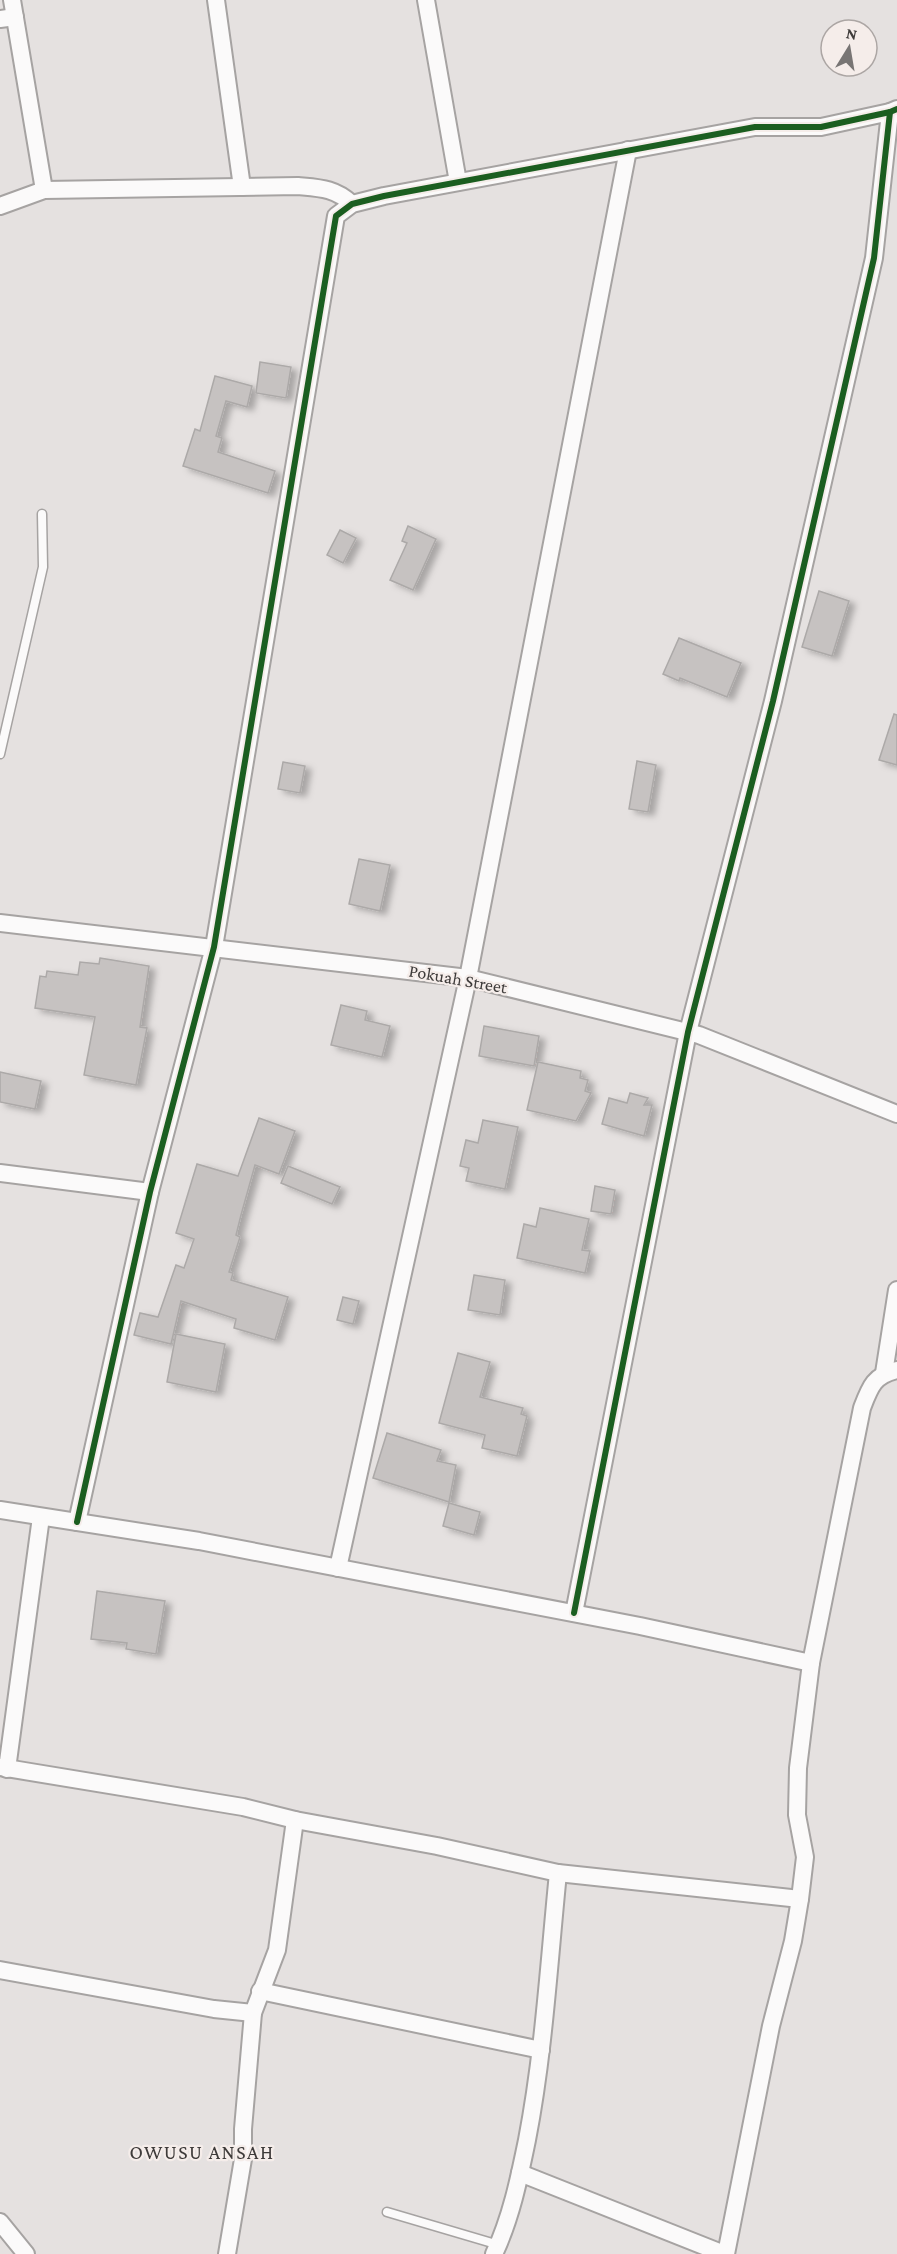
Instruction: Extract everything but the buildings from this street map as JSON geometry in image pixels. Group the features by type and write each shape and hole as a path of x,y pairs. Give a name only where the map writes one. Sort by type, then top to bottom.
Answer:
{"street":[{"path":"216,0 242,187"},
{"path":"426,0 458,182"},
{"path":"9,12 44,190"},
{"path":"77,1522 150,1192 214,947 336,216 351,204 628,150 755,127 821,127 894,111 874,258 773,700 688,1032 574,1613"},
{"path":"338,1568 468,978 628,150"},
{"path":"0,206 44,190 298,186 327,189 341,194 351,204"},
{"name":"Pokuah Street","path":"0,923 468,978 699,1035 897,1114"},
{"path":"0,1173 150,1192"},
{"path":"520,2173 725,2254 771,2026 793,1941 800,1899 805,1857 797,1815 798,1768 811,1663 862,1408 871,1385 891,1371 897,1290"},
{"path":"0,1510 199,1541 574,1613 811,1663"},
{"path":"41,1517 4,1768 243,1807 296,1820 437,1846 558,1873 800,1899"},
{"path":"227,2254 243,2160 243,2129 253,2013 277,1950 296,1820"},
{"path":"497,2249 520,2173 534,2104 558,1873"},
{"path":"0,1970 214,2009 253,2013"},
{"path":"260,1991 541,2050"},
{"path":"0,2222 26,2254"}],"lane":[{"path":"0,754 43,567 42,514"},
{"path":"387,2212 497,2249"}],"cycle path":[{"path":"77,1522 150,1192 214,947 336,216 352,204 384,196 755,127 821,127 897,109"},
{"path":"574,1613 688,1032 773,701 874,258 890,112"}],"district":[{"name":"OWUSU ANSAH","path":"202,2152"}]}
